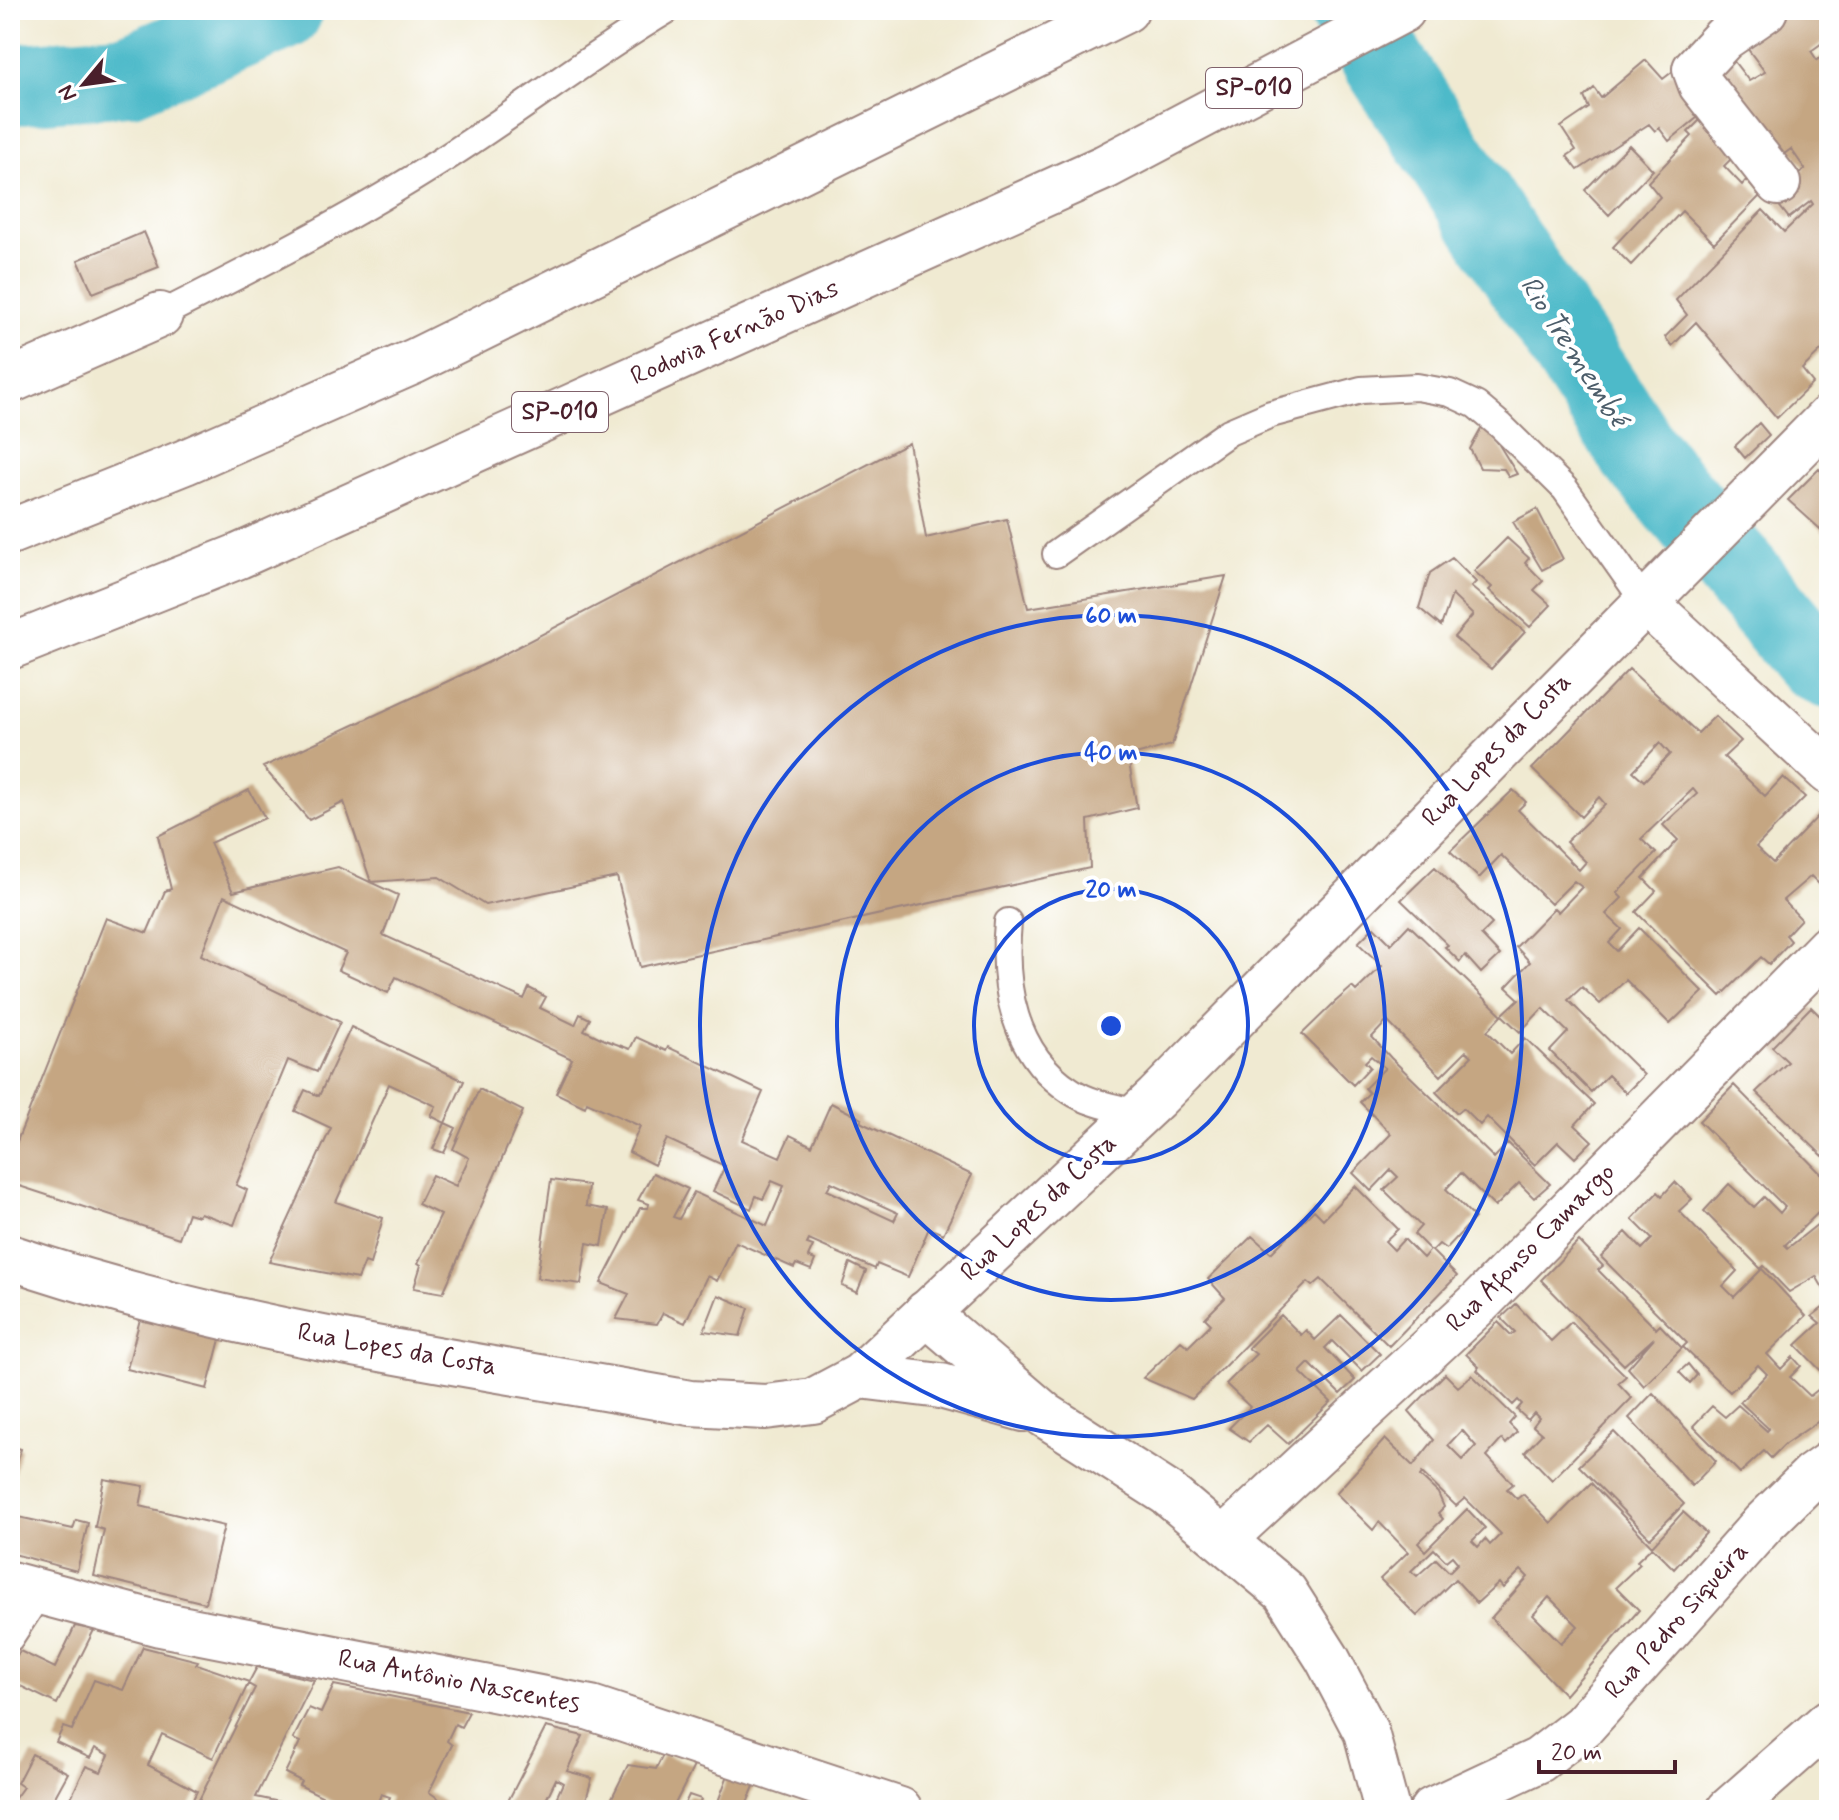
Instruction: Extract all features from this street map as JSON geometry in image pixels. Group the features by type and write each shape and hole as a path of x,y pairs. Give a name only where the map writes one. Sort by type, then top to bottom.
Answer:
{"main road":[{"path":"10,532 185,462 415,361 1126,10"},
{"name":"Rodovia Fernão Dias","path":"10,647 239,556 1105,167 1403,10"},
{"path":"1765,10 1724,38 1695,69 1701,85 1778,183"},
{"path":"10,381 160,315"},
{"name":"Rua Lopes da Costa","path":"10,1257 138,1297 233,1320 690,1403 765,1407 813,1401 860,1376 1141,1114 1829,417"},
{"path":"1659,587 1829,772"},
{"name":"Rua Afonso Camargo","path":"1224,1539 1481,1301 1829,947"},
{"path":"926,1313 1045,1415 1167,1493 1285,1592 1327,1658 1366,1732 1387,1810"},
{"path":"860,1376 941,1386 1045,1415"},
{"name":"Rua Pedro Siqueira","path":"1432,1810 1539,1760 1583,1726 1763,1524 1829,1464"},
{"name":"Rua Antônio Nascentes","path":"25,1588 160,1624 591,1708 900,1810"},
{"path":"1729,1810 1829,1722"}],"lane":[{"path":"160,315 302,243 430,168 601,48 667,10"},
{"path":"1056,554 1229,432 1271,414 1361,390 1417,387 1450,393 1476,405 1565,489 1659,587"},
{"path":"1008,922 1005,958 1008,996 1021,1034 1042,1067 1071,1092 1141,1114"},
{"path":"10,1638 25,1588"}],"building":[{"path":"1789,10 1829,10 1826,24 1829,38 1811,51 1817,60 1829,51 1829,343 1802,369 1813,383 1777,418 1696,322 1672,346 1665,337 1687,315 1676,300 1763,210 1784,232 1813,204 1811,201 1789,218 1777,203 1792,180 1805,169 1791,149 1780,157 1703,74 1729,55 1749,81 1765,72 1744,44"},
{"path":"1646,60 1663,79 1672,72 1704,112 1669,141 1659,128 1655,131 1649,124 1578,170 1567,156 1576,150 1561,127 1589,108 1584,97 1594,88 1601,98"},
{"path":"1706,114 1737,153 1724,166 1742,185 1746,180 1760,196 1714,243 1682,211 1631,265 1613,247 1660,197 1648,182 1692,136 1688,132"},
{"path":"1629,145 1653,170 1609,215 1585,190"},
{"path":"144,232 159,267 93,293 78,260"},
{"path":"1485,422 1517,474 1509,477 1504,469 1480,468 1470,449"},
{"path":"1759,423 1769,435 1745,458 1735,446"},
{"path":"909,443 926,538 1007,519 1028,608 1226,576 1172,745 1128,757 1137,808 1088,820 1090,868 640,967 617,877 485,905 439,877 371,882 344,802 309,820 263,767 485,664"},
{"path":"1819,469 1829,479 1829,537 1788,500"},
{"path":"1537,509 1563,559 1542,570 1513,522"},
{"path":"1507,538 1529,558 1525,563 1543,581 1534,590 1551,605 1530,627 1489,590 1492,587 1474,571"},
{"path":"1452,558 1476,582 1471,587 1525,632 1491,669 1454,637 1473,615 1452,595 1441,626 1419,608 1430,573"},
{"path":"1629,669 1698,733 1715,716 1741,741 1724,757 1765,796 1783,777 1805,797 1756,847 1773,863 1822,812 1829,818 1829,875 1819,884 1811,876 1783,900 1801,919 1786,935 1791,941 1769,964 1761,957 1721,996 1636,912 1656,891 1643,878 1678,840 1663,825 1697,794 1693,789 1641,839 1656,853 1617,893 1622,898 1606,914 1622,929 1609,943 1617,951 1639,928 1703,992 1670,1024 1626,980 1600,1004 1582,987 1568,1000 1644,1075 1626,1093 1608,1075 1591,1092 1550,1051 1568,1032 1543,1008 1520,1032 1502,1015 1519,999 1506,987 1530,962 1516,947 1554,908 1558,912 1582,887 1574,881 1551,904 1501,855 1479,878 1450,851 1513,790 1526,802 1518,810 1579,870 1586,862 1566,842 1605,804 1599,797 1581,817 1532,769","holes":["1660,743 1670,754 1644,781 1633,771"]},
{"path":"249,790 265,818 210,843 233,892 338,867 398,895 383,935 524,999 529,988 546,997 540,1008 575,1025 580,1014 590,1019 584,1030 605,1040 630,1049 636,1037 666,1051 668,1047 763,1092 742,1140 780,1157 790,1135 812,1146 831,1103 862,1119 860,1122 972,1175 943,1234 929,1228 908,1277 877,1264 875,1269 809,1240 807,1244 813,1246 808,1257 815,1260 811,1270 796,1264 794,1268 736,1242 717,1281 707,1276 685,1323 663,1313 657,1324 616,1319 629,1294 601,1283 640,1208 648,1208 649,1204 638,1200 653,1173 688,1189 673,1217 679,1219 694,1192 767,1226 784,1186 772,1181 763,1199 756,1196 751,1209 713,1191 725,1166 667,1139 654,1165 629,1152 640,1126 587,1102 585,1107 556,1093 572,1059 396,977 388,993 338,970 346,953 224,896 201,955 340,1022 317,1072 288,1060 236,1185 247,1190 234,1225 200,1213 198,1216 188,1213 179,1238 10,1183 10,1159 106,918 147,933 165,891 171,889 158,836","holes":["831,1182 898,1213 894,1221 827,1190"]},
{"path":"1435,867 1492,924 1481,935 1500,955 1481,973 1465,955 1460,962 1445,947 1448,945 1401,900"},
{"path":"1409,925 1502,1015 1487,1031 1510,1054 1525,1038 1594,1104 1575,1125 1592,1141 1575,1158 1558,1142 1535,1165 1487,1117 1480,1125 1463,1108 1457,1113 1436,1092 1472,1056 1466,1051 1441,1076 1387,1021 1372,1037 1391,1058 1494,1158 1508,1143 1550,1184 1534,1198 1519,1183 1495,1207 1461,1173 1446,1189 1475,1218 1446,1249 1439,1244 1432,1251 1457,1276 1389,1346 1321,1279 1313,1286 1308,1282 1192,1399 1143,1378 1181,1341 1188,1347 1211,1324 1205,1318 1225,1298 1208,1279 1252,1236 1271,1253 1314,1210 1323,1219 1355,1186 1398,1229 1385,1241 1394,1250 1404,1239 1423,1258 1430,1250 1414,1234 1421,1226 1384,1190 1398,1177 1391,1170 1371,1191 1353,1173 1391,1134 1360,1102 1369,1093 1365,1088 1385,1068 1371,1056 1365,1062 1370,1067 1353,1085 1302,1034 1352,987 1356,991 1382,966 1358,943 1374,927 1391,944"},
{"path":"1811,1007 1829,1025 1829,1150 1823,1156 1756,1092 1788,1062 1772,1047"},
{"path":"351,1027 464,1081 445,1123 431,1116 436,1106 389,1084 336,1202 383,1218 370,1264 365,1262 358,1279 269,1262 331,1128 295,1111 305,1090 319,1096"},
{"path":"1734,1085 1829,1182 1829,1202 1785,1245 1788,1248 1818,1224 1829,1241 1829,1298 1816,1276 1789,1292 1764,1266 1761,1269 1704,1211 1729,1184 1754,1207 1764,1197 1780,1213 1785,1207 1699,1121"},
{"path":"479,1089 523,1111 443,1293 414,1288 421,1265 418,1263 441,1215 418,1204 432,1175 456,1186 469,1158 453,1149"},
{"path":"445,1123 456,1128 444,1153 433,1149"},
{"path":"551,1180 588,1185 586,1206 608,1210 602,1246 587,1243 581,1284 537,1278"},
{"path":"1675,1182 1692,1199 1679,1211 1737,1271 1723,1286 1734,1297 1762,1269 1806,1316 1767,1354 1781,1369 1793,1357 1801,1366 1790,1377 1810,1396 1829,1381 1829,1414 1785,1444 1771,1458 1764,1451 1740,1473 1693,1426 1712,1406 1725,1417 1738,1405 1767,1431 1769,1429 1740,1402 1767,1374 1758,1365 1730,1392 1683,1347 1687,1343 1601,1257 1626,1232 1642,1249 1652,1239 1632,1219 1658,1192 1662,1196"},
{"path":"1579,1241 1603,1266 1598,1270 1656,1329 1660,1325 1682,1348 1644,1386 1628,1368 1654,1338 1624,1365 1541,1280"},
{"path":"850,1263 866,1271 857,1293 842,1286"},
{"path":"718,1295 749,1308 740,1336 704,1331"},
{"path":"144,1304 224,1324 207,1389 127,1369"},
{"path":"1516,1304 1551,1341 1571,1322 1626,1376 1618,1383 1632,1398 1552,1480 1525,1452 1542,1434 1533,1426 1539,1418 1534,1413 1528,1420 1517,1410 1522,1404 1518,1400 1513,1405 1477,1370 1479,1367 1466,1354 1498,1322 1511,1335 1515,1332 1501,1318"},
{"path":"1824,1307 1829,1313 1829,1379 1796,1345 1820,1323 1812,1316"},
{"path":"1281,1315 1301,1335 1306,1330 1315,1340 1341,1315 1380,1354 1362,1371 1332,1341 1325,1348 1355,1380 1340,1394 1309,1363 1300,1372 1331,1402 1288,1444 1267,1425 1249,1442 1229,1428 1250,1407 1226,1384 1256,1354 1248,1348"},
{"path":"1688,1364 1697,1375 1690,1383 1679,1372"},
{"path":"1445,1374 1458,1387 1472,1375 1515,1417 1509,1424 1517,1432 1506,1444 1502,1439 1487,1456 1513,1484 1507,1489 1517,1499 1523,1494 1551,1523 1591,1483 1652,1546 1683,1512 1706,1533 1674,1569 1652,1547 1637,1561 1640,1564 1616,1587 1639,1610 1565,1695 1491,1618 1528,1577 1521,1570 1503,1588 1499,1583 1477,1603 1455,1579 1417,1616 1380,1579 1408,1552 1379,1522 1373,1530 1336,1493 1385,1439 1413,1466 1434,1440 1409,1411","holes":["1462,1430 1476,1446 1463,1460 1448,1445","1422,1473 1456,1506 1465,1498 1501,1534 1490,1545 1485,1539 1478,1547 1472,1541 1485,1528 1467,1509 1425,1551 1418,1543 1443,1519 1438,1513 1444,1507 1438,1493 1420,1476","1434,1549 1446,1561 1452,1556 1458,1563 1449,1572 1436,1559 1417,1576 1411,1571","1549,1597 1578,1626 1561,1643 1533,1615"]},
{"path":"1653,1393 1716,1461 1692,1486 1629,1418"},
{"path":"1614,1432 1684,1504 1650,1538 1579,1466"},
{"path":"10,1446 21,1449 11,1485 10,1485"},
{"path":"104,1479 144,1486 140,1506 224,1526 205,1603 94,1576 104,1530 95,1527"},
{"path":"14,1516 73,1529 76,1520 88,1523 77,1571 10,1553"},
{"path":"75,1626 94,1630 57,1704 10,1681 10,1665 20,1651 55,1668"},
{"path":"143,1647 198,1661 196,1664 249,1682 257,1667 314,1680 256,1797 318,1810 219,1810 198,1802 255,1688 248,1684 213,1758 162,1734 148,1765 197,1791 188,1810 65,1810 86,1766 101,1772 109,1755 95,1748 90,1758 56,1742 63,1727 72,1730 94,1680 123,1690"},
{"path":"334,1685 469,1712 461,1727 455,1724 447,1741 452,1745 429,1792 455,1810 394,1810 386,1807 390,1797 381,1794 375,1810 333,1810 336,1803 299,1785 301,1781 285,1773 300,1742 293,1739 309,1708 321,1713"},
{"path":"546,1727 583,1736 567,1771 592,1778 583,1810 551,1810 563,1783 556,1779 541,1810 505,1807"},
{"path":"32,1754 68,1773 51,1804 61,1810 10,1810 10,1799 13,1801 23,1787 17,1783"},
{"path":"663,1755 695,1764 672,1810 606,1810 628,1765 656,1769"},
{"path":"728,1775 755,1784 744,1810 716,1807"},
{"path":"689,1795 701,1799 697,1810 682,1810"}],"waterway":[{"path":"10,85 129,75 282,10"},
{"name":"Rio Tremembé","path":"1350,10 1639,453 1809,656 1829,668"}]}
